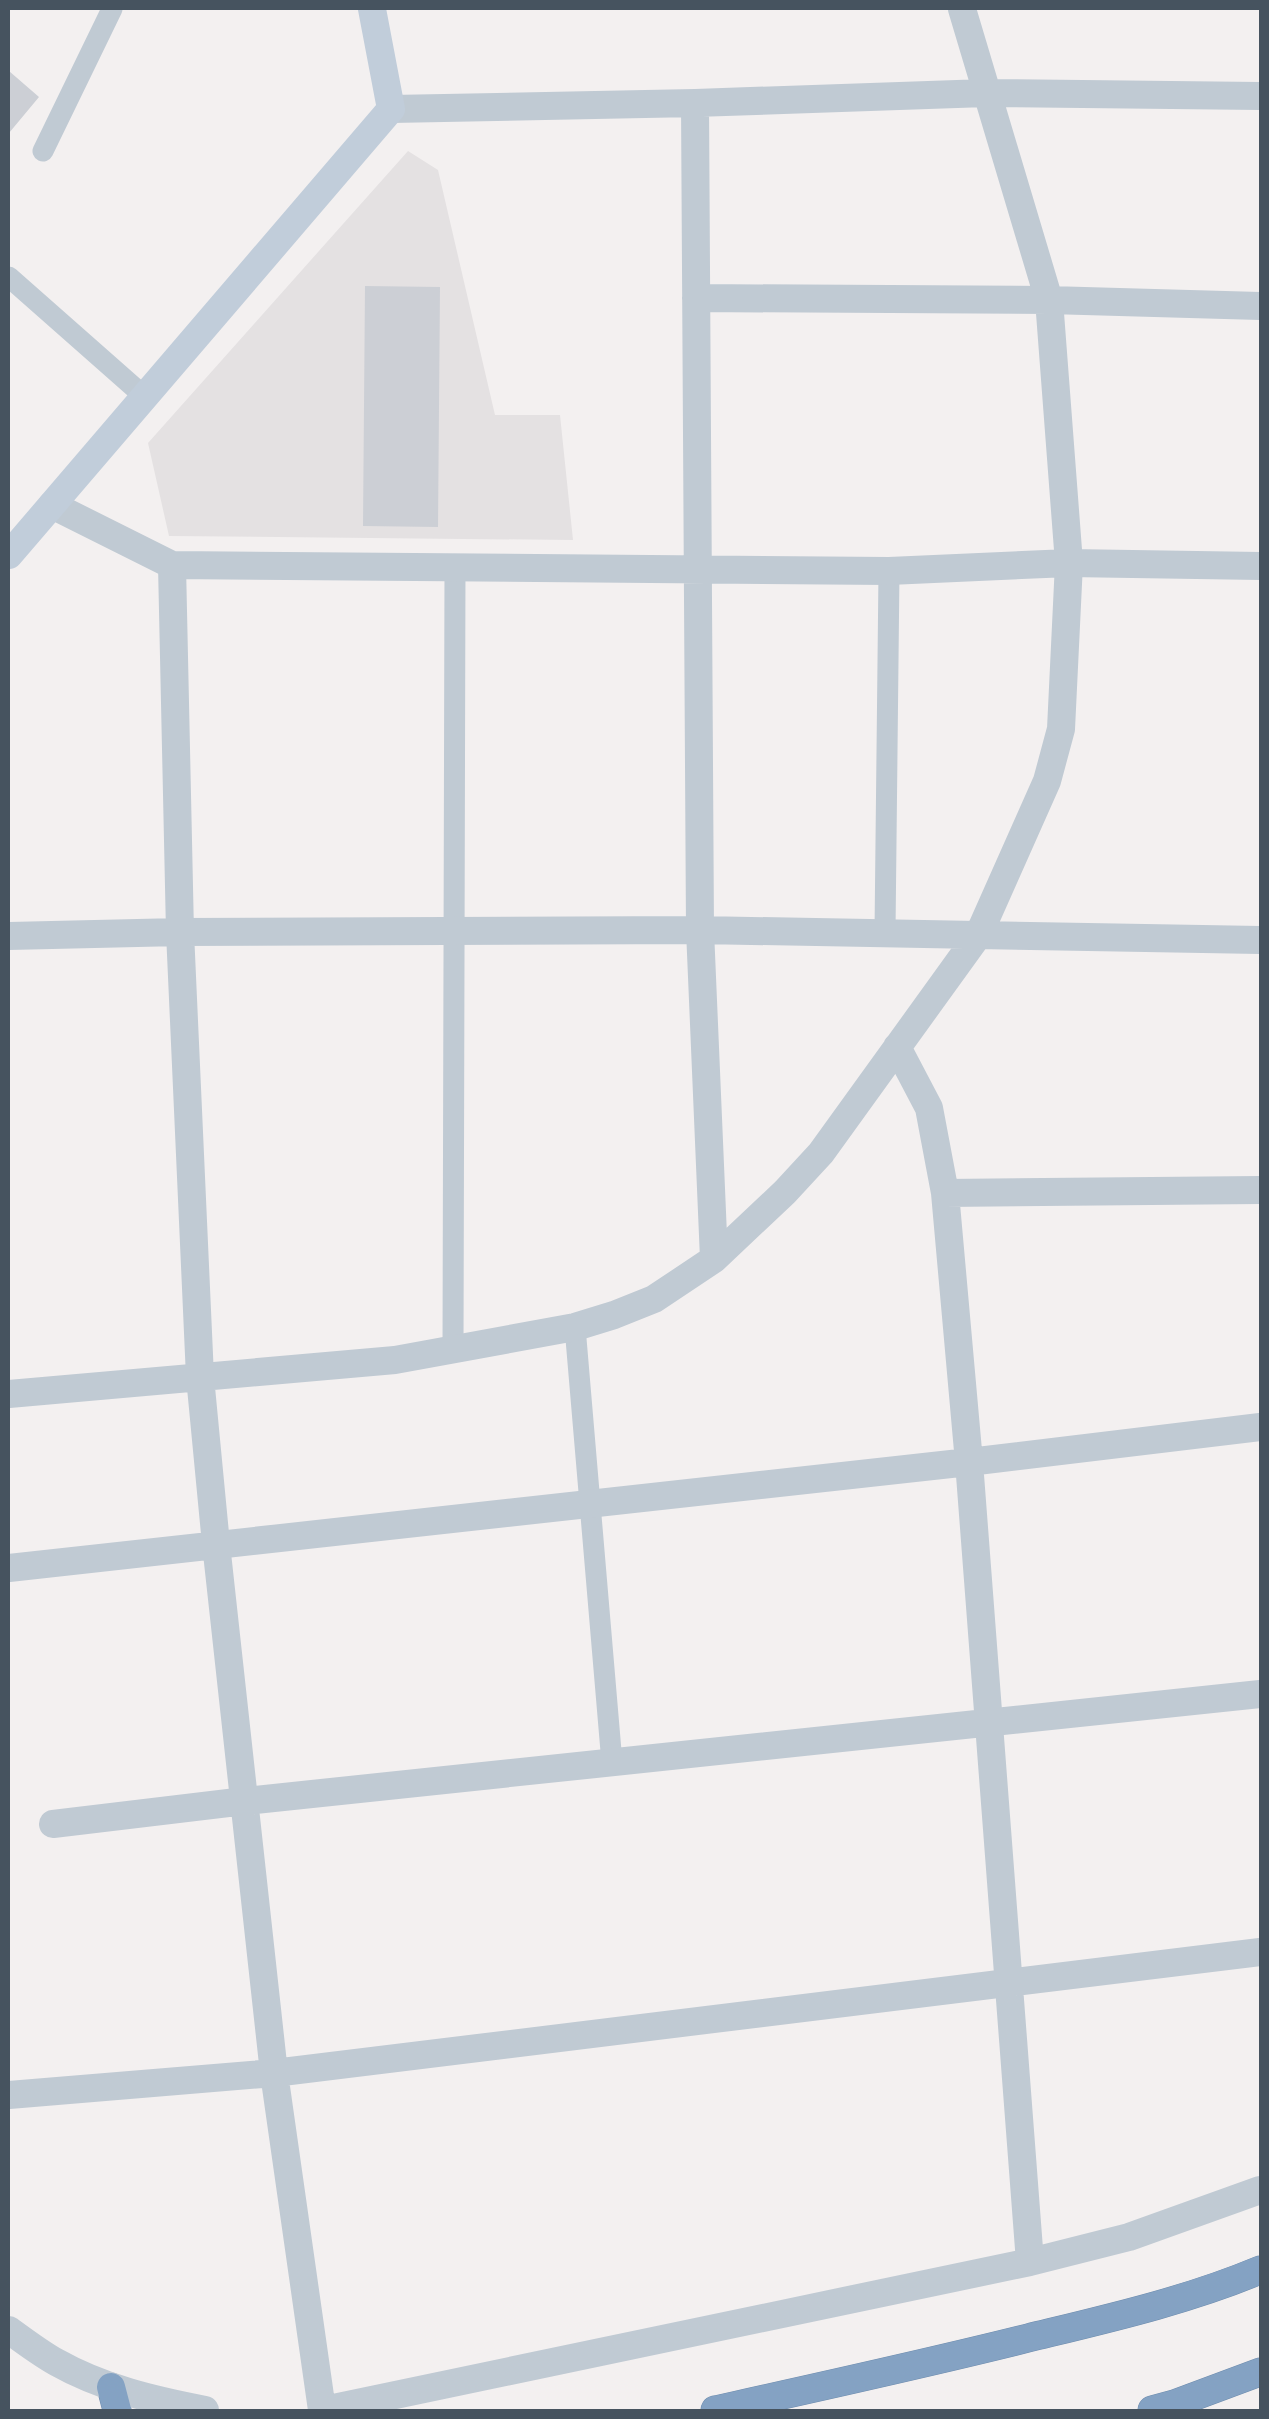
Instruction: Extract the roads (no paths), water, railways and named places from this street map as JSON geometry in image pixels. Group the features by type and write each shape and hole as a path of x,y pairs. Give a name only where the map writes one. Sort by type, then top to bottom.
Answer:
{"highway":[{"path":"715,2410 898,2370 1126,2315 1232,2282 1260,2270"},
{"path":"1152,2410 1174,2404 1260,2372"}],"street":[{"path":"372,9 391,109"},
{"path":"9,1394 395,1360 575,1326 614,1315 654,1299 714,1259 785,1192 821,1153 979,934 1047,781 1061,729 1069,563 1049,300 962,9"},
{"path":"9,555 391,109 695,103 986,93 1260,96"},
{"path":"695,103 700,930 714,1259"},
{"path":"696,298 1049,300 1260,306"},
{"path":"52,506 172,565 889,571 1069,563 1260,566"},
{"path":"172,565 180,932 200,1377 216,1544 246,1801 274,2073 323,2410 1030,2262 1129,2237 1260,2190"},
{"path":"9,936 180,932 700,930 1260,940"},
{"path":"897,1047 929,1108 945,1193 969,1462 1030,2262"},
{"path":"945,1193 1260,1190"},
{"path":"9,1568 969,1462 1260,1427"},
{"path":"53,1824 246,1801 1260,1694"},
{"path":"9,2096 274,2073 1260,1952"},
{"path":"9,2330 114,2399 163,2402 205,2410"}],"lane":[{"path":"43,151 112,9"},
{"path":"9,277 145,397"},
{"path":"453,1349 455,566"},
{"path":"886,932 889,571"},
{"path":"575,1326 612,1762"}]}
